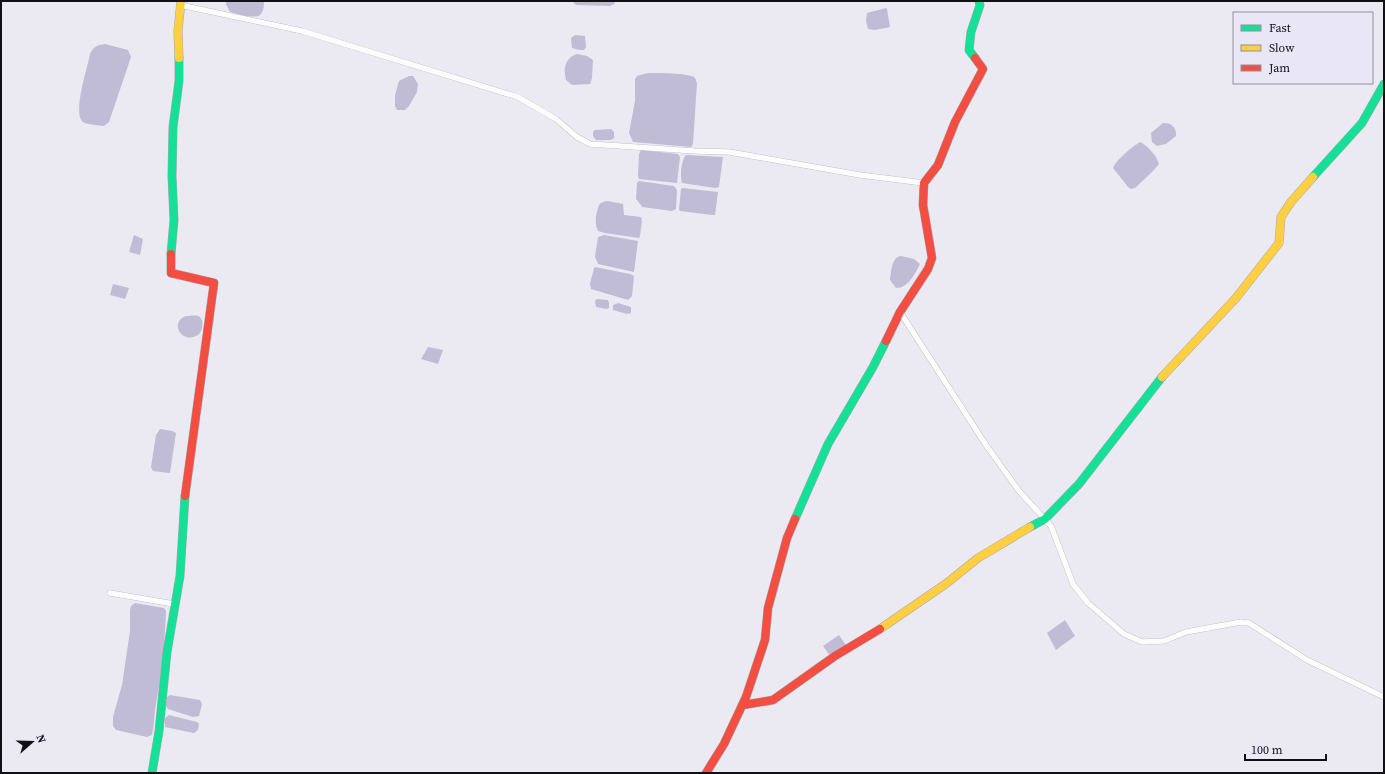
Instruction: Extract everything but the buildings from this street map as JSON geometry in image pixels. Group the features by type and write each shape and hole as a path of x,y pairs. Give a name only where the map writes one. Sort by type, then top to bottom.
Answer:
{"street":[{"path":"706,773 724,744 743,705 765,640 768,608 787,538 828,444 873,367 900,312 928,269 932,258 923,205 924,183 938,165 955,122 983,69 969,50 971,32 980,5 979,1"},
{"path":"152,773 159,731 166,652 180,576 187,475 202,377 214,283 171,273 174,220 172,176 173,127 179,81 178,31 181,3 302,31 518,97 556,119 576,137 590,144 729,152 860,175 924,183"},
{"path":"743,705 774,700 835,656 866,638 947,583 978,558 1013,536 1045,519 1079,484 1156,383 1236,298 1279,243 1281,217 1291,202 1362,123 1384,84"},
{"path":"900,312 990,451 1019,491 1051,526 1073,584 1088,603 1124,634 1142,642 1164,641 1186,632 1241,622 1249,622 1307,660 1384,697"},
{"path":"110,593 174,604"}],"shaded area":[{"path":"226,1 264,1 264,8 259,16 246,16 230,12"},
{"path":"572,1 616,1 610,6 576,5"},
{"path":"886,8 890,27 875,30 868,29 866,21 867,13"},
{"path":"575,35 585,36 586,47 584,50 572,48 571,38"},
{"path":"105,44 128,50 131,57 109,122 104,126 83,122 80,117 79,110 90,54 96,47"},
{"path":"577,54 587,56 593,60 592,78 590,84 572,85 566,80 565,68 567,61"},
{"path":"648,73 686,75 695,78 697,83 693,144 691,147 633,142 629,133 635,101 635,79 637,76"},
{"path":"409,76 413,76 418,84 417,92 405,110 397,110 395,106 395,95 399,81"},
{"path":"1163,123 1169,123 1173,126 1176,130 1176,136 1166,144 1157,146 1152,142 1151,133"},
{"path":"611,129 614,132 614,138 611,140 596,140 593,136 593,132 595,130"},
{"path":"1140,142 1151,151 1159,164 1135,188 1131,189 1113,168 1121,157"},
{"path":"641,150 678,154 680,157 677,183 639,179 639,154"},
{"path":"686,155 723,157 719,187 715,188 682,183 681,169 684,157"},
{"path":"639,181 674,186 677,190 676,209 672,211 642,207 636,199 637,183"},
{"path":"681,189 718,192 715,215 680,211"},
{"path":"604,201 623,204 624,215 641,217 642,221 639,238 598,231 596,214 599,205"},
{"path":"134,235 143,239 140,255 129,252"},
{"path":"604,235 638,241 634,272 598,264 595,257 598,237"},
{"path":"901,256 914,259 920,264 908,283 904,286 896,288 890,280 892,265 898,257"},
{"path":"595,267 634,276 632,296 628,300 591,289 590,284"},
{"path":"113,284 129,288 125,299 110,295"},
{"path":"597,299 608,300 609,308 606,309 596,307 595,301"},
{"path":"618,303 631,307 631,313 627,314 613,310 613,305"},
{"path":"186,316 197,316 202,319 202,328 198,335 187,337 179,332 178,323"},
{"path":"428,347 443,350 438,364 421,359"},
{"path":"160,429 176,433 170,473 153,471 151,467 156,435"},
{"path":"135,603 164,608 166,611 165,636 153,729 152,735 147,737 116,730 113,726 113,717 122,685 130,631 130,610 131,606"},
{"path":"1065,620 1075,636 1056,650 1047,633"},
{"path":"839,635 846,645 830,656 823,646"},
{"path":"170,695 200,700 202,704 199,716 193,717 168,709 165,704 167,697"},
{"path":"169,715 197,722 199,724 198,730 194,733 165,727 165,718"}],"traffic: fast":[{"path":"975,58 969,50 971,32 980,5 979,1"},
{"path":"171,254 174,220 172,176 173,127 179,81 179,58"},
{"path":"1313,177 1362,123 1384,84"},
{"path":"795,519 828,444 873,367 886,341"},
{"path":"1030,527 1045,519 1079,484 1162,377"},
{"path":"152,773 159,731 167,652 180,576 185,496"}],"traffic: slow":[{"path":"179,58 178,31 181,1"},
{"path":"1162,377 1236,298 1279,243 1281,217 1291,202 1313,177"},
{"path":"880,629 947,583 978,558 1030,527"}],"traffic: jam":[{"path":"886,341 900,312 928,269 932,258 923,205 924,183 938,165 955,122 983,69 975,58"},
{"path":"171,254 171,273 214,283 185,496"},
{"path":"706,773 724,744 746,697 765,640 768,608 787,538 795,519"},
{"path":"743,705 773,700 835,656 880,629"}]}
